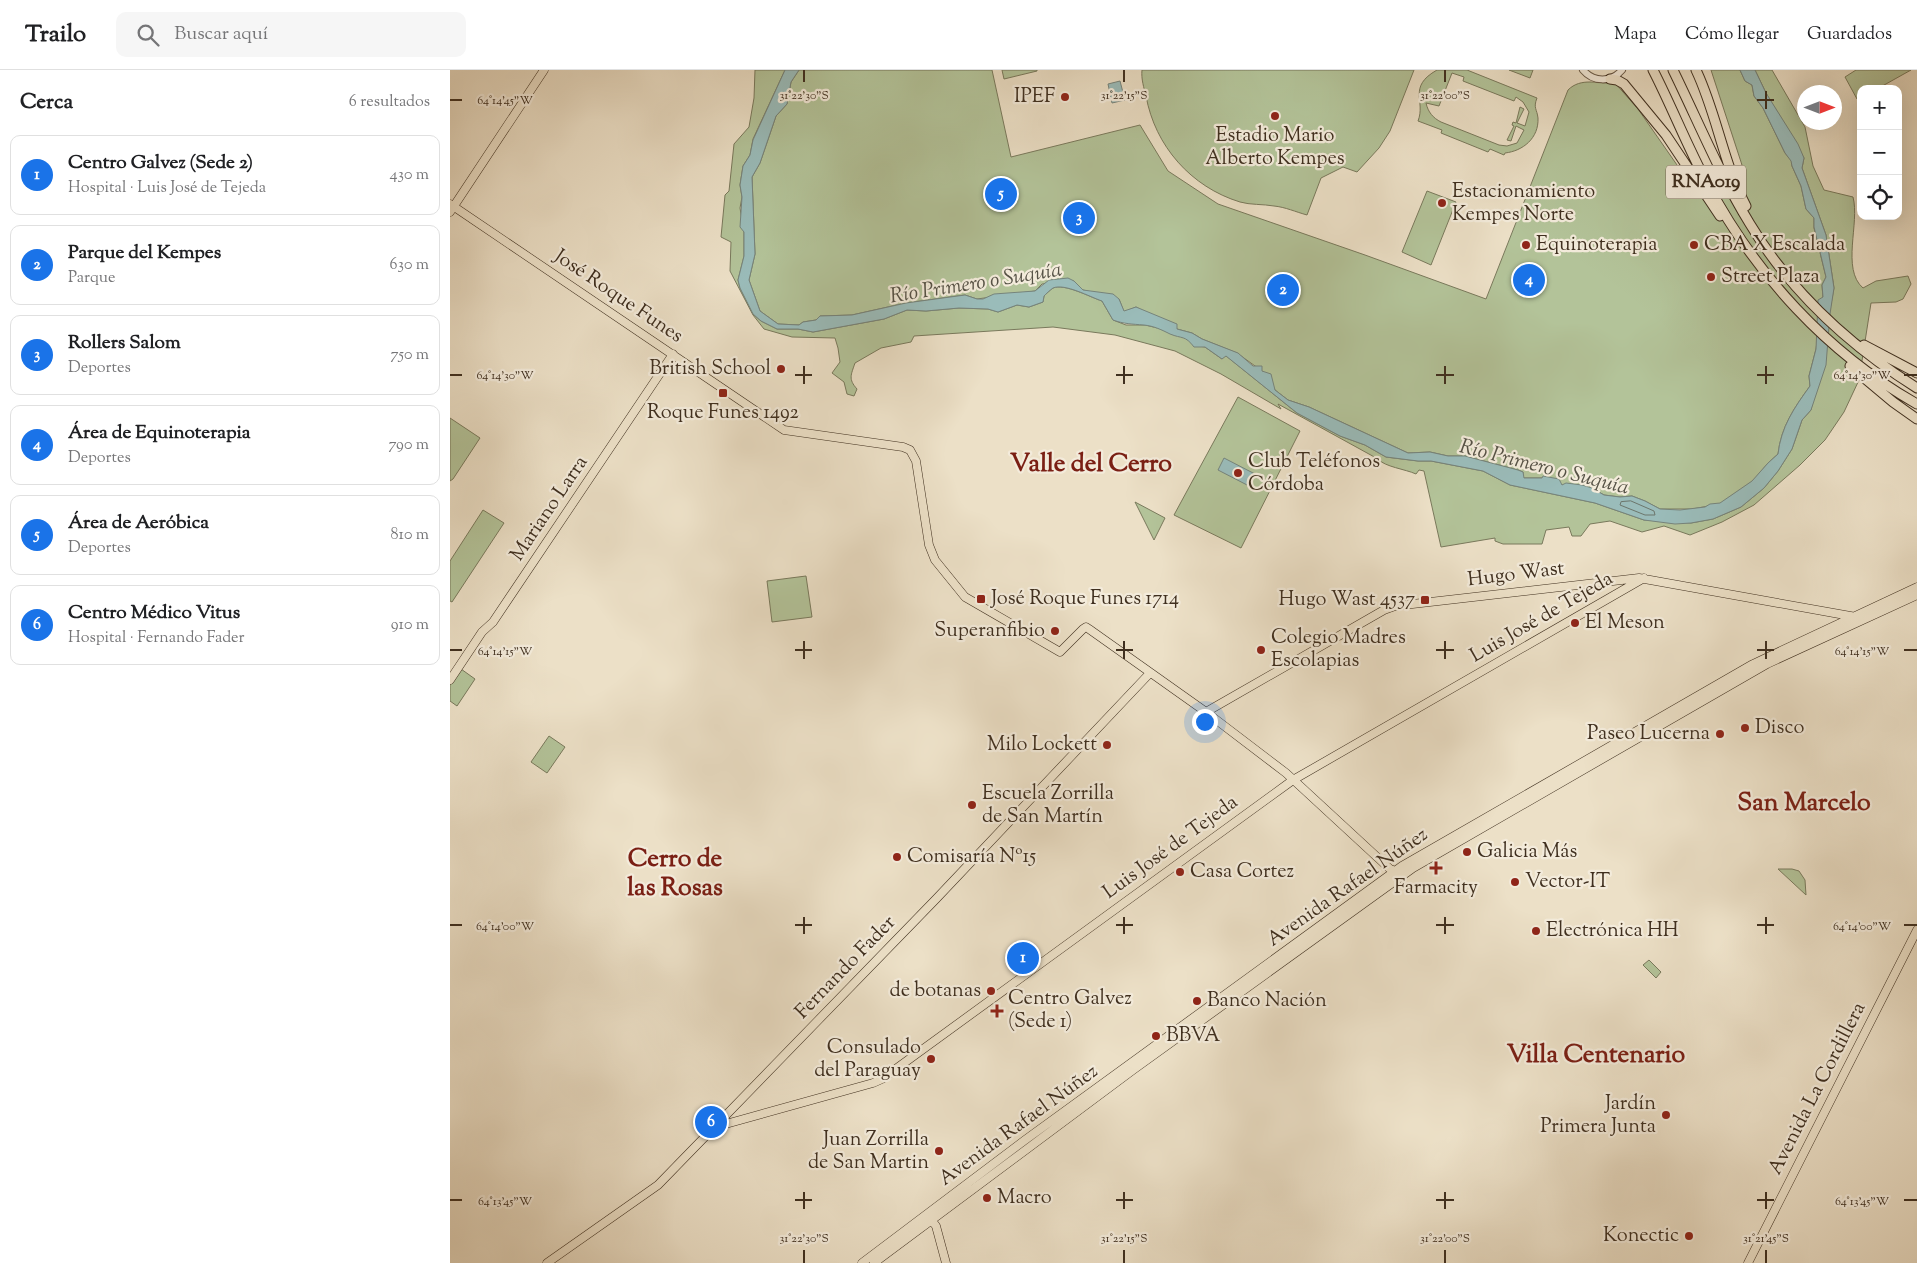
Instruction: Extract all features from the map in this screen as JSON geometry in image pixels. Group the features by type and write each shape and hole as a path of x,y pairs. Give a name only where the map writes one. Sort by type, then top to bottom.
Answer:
{"highway":[{"name":"RNA019","path":"1653,70 1707,183 1733,226 1776,286 1855,366 1917,404"},
{"name":"RNA019","path":"1673,70 1735,198 1786,275 1812,304 1853,340 1882,365 1917,388"},
{"path":"1696,70 1713,112 1737,187 1771,255"},
{"path":"1610,79 1624,84 1646,109 1674,146 1734,238 1758,263"},
{"path":"1853,340 1917,373"},
{"path":"1855,366 1893,402 1917,419"}],"main road":[{"path":"451,208 544,70"},
{"name":"José Roque Funes","path":"451,208 673,354 784,430 903,447 910,450 916,461 929,545 935,560 966,597 1060,652 1086,627 1150,673"},
{"name":"Mariano Larra","path":"450,680 482,632 493,622 673,354"},
{"name":"Hugo Wast","path":"1206,712 1388,608 1558,586 1644,578 1865,619"},
{"name":"Luis José de Tejeda","path":"715,1127 882,1079 1293,780 1644,578"},
{"name":"Avenida Rafael Núñez","path":"862,1263 1025,1140 1394,872 1721,681 1772,654 1917,587"},
{"name":"Avenida Rafael Núñez","path":"874,1263 1133,1070 1403,874 1755,670 1917,595"},
{"path":"1150,673 1206,712 1293,780 1394,872 1403,874"},
{"name":"Fernando Fader","path":"547,1263 658,1185 1150,673"},
{"name":"Avenida La Cordillera","path":"1748,1263 1917,930"},
{"path":"924,1216 932,1220 936,1226 946,1263"}],"street":[{"path":"1583,70 1594,78 1610,79 1622,70"}],"green space":[{"path":"755,70 785,70 753,139 750,155 743,166 740,185 744,256 738,280 740,288 753,314 761,321 777,329 798,329 813,332 884,319 907,310 926,311 959,308 988,309 998,312 1017,305 1029,307 1043,302 1044,296 1053,288 1064,287 1102,301 1113,320 1126,325 1145,325 1162,329 1188,338 1222,359 1225,355 1297,413 1340,436 1365,445 1386,457 1431,461 1483,471 1510,485 1595,503 1644,520 1691,523 1713,519 1741,507 1764,488 1778,471 1792,449 1802,420 1811,410 1834,288 1826,235 1802,168 1804,158 1766,93 1755,70 1772,70 1797,113 1797,130 1806,130 1813,166 1824,190 1853,197 1855,208 1852,258 1857,280 1863,288 1876,281 1908,276 1911,284 1903,299 1896,302 1871,303 1859,380 1844,412 1825,440 1800,465 1754,505 1722,522 1690,535 1664,526 1642,532 1610,521 1590,524 1581,536 1572,536 1569,527 1546,530 1542,544 1503,544 1495,541 1495,538 1441,547 1424,471 1419,470 1416,474 1385,464 1278,404 1281,409 1221,374 1175,351 1115,335 1053,327 914,336 911,342 881,348 855,363 851,377 857,389 854,396 847,394 844,382 832,373 840,362 835,338 792,337 764,329 753,315 730,271 731,242 721,237 725,195 729,191 734,144 749,127 754,98"},
{"path":"799,70 992,70 1011,157 1140,125 1168,171 1218,204 1486,299 1568,90 1584,82 1615,83 1638,109 1691,185 1742,165 1711,70 1740,70 1745,81 1752,85 1754,96 1763,108 1785,153 1792,161 1792,166 1801,186 1806,209 1814,218 1814,228 1826,277 1822,285 1823,298 1816,349 1809,376 1810,386 1785,426 1778,454 1753,481 1720,504 1692,509 1660,509 1632,496 1604,495 1592,488 1561,485 1542,478 1523,478 1523,472 1518,470 1465,456 1448,456 1430,452 1408,453 1309,407 1288,400 1275,390 1262,371 1237,353 1192,333 1177,329 1136,307 1124,312 1119,299 1083,290 1074,281 1042,284 1035,291 977,299 965,295 906,303 852,315 820,316 816,320 803,322 799,325 778,324 760,311 749,280 755,254 752,177 760,163 776,116 787,104 791,82"},
{"path":"1002,70 1037,70 1037,71 1004,79"},
{"path":"1142,70 1414,70 1390,131 1379,148 1357,172 1343,167 1321,178 1307,215 1286,208 1240,202 1222,195 1191,175 1167,148 1158,132 1144,90"},
{"path":"1437,70 1467,70 1537,98 1535,106 1538,125 1536,132 1524,146 1504,155 1490,149 1488,152 1441,133 1442,130 1418,121 1420,114 1420,88 1422,82","holes":["1452,73 1464,77 1463,81 1514,101 1516,97 1523,102 1529,112 1525,126 1517,123 1524,109 1520,107 1516,123 1513,122 1512,125 1514,126 1507,140 1511,141 1516,126 1524,130 1517,143 1507,146 1499,145 1441,122 1431,114 1426,103 1439,106"]},
{"path":"1509,70 1533,70 1530,78"},
{"path":"1856,70 1911,70 1884,85 1857,85 1857,99 1845,77"},
{"path":"1427,191 1456,202 1431,265 1402,252"},
{"name":"Club Teléfonos Córdoba","path":"1238,397 1300,431 1241,548 1174,515"},
{"path":"450,418 480,438 450,481"},
{"path":"1135,502 1165,518 1154,540"},
{"path":"483,510 504,523 452,602 450,601 450,561"},
{"path":"806,576 812,617 772,622 767,581"},
{"path":"461,669 475,679 457,706 450,701 450,685"},
{"path":"549,736 565,747 547,773 531,762"},
{"path":"1778,869 1799,871 1805,880 1806,895"},
{"path":"1649,960 1661,972 1656,978 1643,965"}],"water":[{"path":"785,70 799,70 791,82 787,104 776,116 760,163 752,177 755,254 749,280 760,311 778,324 799,325 803,322 816,320 820,316 852,315 906,303 965,295 983,299 994,294 1035,291 1049,280 1068,278 1083,290 1113,294 1119,299 1124,311 1136,307 1177,324 1177,329 1192,333 1202,339 1238,353 1253,366 1262,366 1262,371 1271,374 1275,390 1288,400 1309,407 1408,453 1430,452 1448,456 1465,456 1518,470 1523,472 1524,478 1542,478 1543,476 1559,479 1562,485 1566,483 1582,485 1604,495 1632,496 1660,509 1680,510 1720,503 1752,481 1778,454 1785,426 1810,386 1809,376 1816,349 1818,300 1823,297 1822,285 1826,277 1814,227 1814,218 1806,209 1801,186 1791,161 1785,153 1763,108 1754,96 1752,85 1745,81 1740,70 1755,70 1766,93 1798,144 1804,158 1802,168 1826,235 1834,288 1826,365 1811,410 1802,420 1792,449 1764,488 1741,507 1713,519 1675,524 1644,520 1595,503 1510,485 1483,471 1431,461 1386,457 1365,445 1340,436 1297,413 1226,356 1222,359 1205,347 1194,347 1186,339 1155,327 1113,320 1102,301 1064,287 1053,288 1044,296 1043,302 1029,307 1017,305 998,312 988,309 959,308 926,311 907,310 884,319 813,332 798,329 777,329 761,321 753,314 740,288 738,280 744,256 744,232 740,227 742,197 740,185 743,166 750,155 753,140"},
{"path":"1120,81 1125,100 1112,103 1108,84"},
{"path":"1224,458 1255,474 1249,486 1218,470"}],"place":[{"name":"IPEF","path":"1065,97"},
{"name":"Estadio Mario Alberto Kempes","path":"1275,116"},
{"name":"Área de Aeróbica","path":"1001,194"},
{"name":"Estacionamiento Kempes Norte","path":"1442,203"},
{"name":"Rollers Salom","path":"1079,218"},
{"name":"Equinoterapia","path":"1526,245"},
{"name":"CBA X Escalada","path":"1694,245"},
{"name":"Street Plaza","path":"1711,277"},
{"name":"Área de Equinoterapia","path":"1529,280"},
{"name":"Parque del Kempes","path":"1283,290"},
{"name":"British School","path":"781,369"},
{"name":"Roque Funes 1492","path":"723,393"},
{"name":"Club Teléfonos Córdoba","path":"1238,473"},
{"name":"José Roque Funes 1714","path":"981,599"},
{"name":"Hugo Wast 4537","path":"1425,600"},
{"name":"El Meson","path":"1575,623"},
{"name":"Superanfibio","path":"1055,631"},
{"name":"Colegio Madres Escolapias","path":"1261,650"},
{"name":"Disco","path":"1745,728"},
{"name":"Paseo Lucerna","path":"1720,734"},
{"name":"Milo Lockett","path":"1107,745"},
{"name":"Escuela Zorrilla de San Martín","path":"972,805"},
{"name":"Galicia Más","path":"1467,852"},
{"name":"Comisaría Nº15","path":"897,857"},
{"name":"Farmacity","path":"1436,868"},
{"name":"Casa Cortez","path":"1180,872"},
{"name":"Vector-IT","path":"1515,882"},
{"name":"Electrónica HH","path":"1536,931"},
{"name":"Centro Galvez (Sede 2)","path":"1023,958"},
{"name":"de botanas","path":"991,991"},
{"name":"Banco Nación","path":"1197,1001"},
{"name":"Centro Galvez (Sede 1)","path":"997,1011"},
{"name":"BBVA","path":"1156,1036"},
{"name":"Consulado del Paraguay","path":"931,1059"},
{"name":"Jardín Primera Junta","path":"1666,1115"},
{"name":"Centro Médico Vitus","path":"711,1122"},
{"name":"Juan Zorrilla de San Martin","path":"939,1151"},
{"name":"Macro","path":"987,1198"},
{"name":"Konectic","path":"1689,1236"}],"district":[{"name":"Valle del Cerro","path":"1091,465"},
{"name":"San Marcelo","path":"1804,804"},
{"name":"Cerro de las Rosas","path":"675,874"},
{"name":"Villa Centenario","path":"1596,1056"}],"water label":[{"name":"Río Primero o Suquía","path":"976,284"},
{"name":"Río Primero o Suquía","path":"1544,468"}]}
